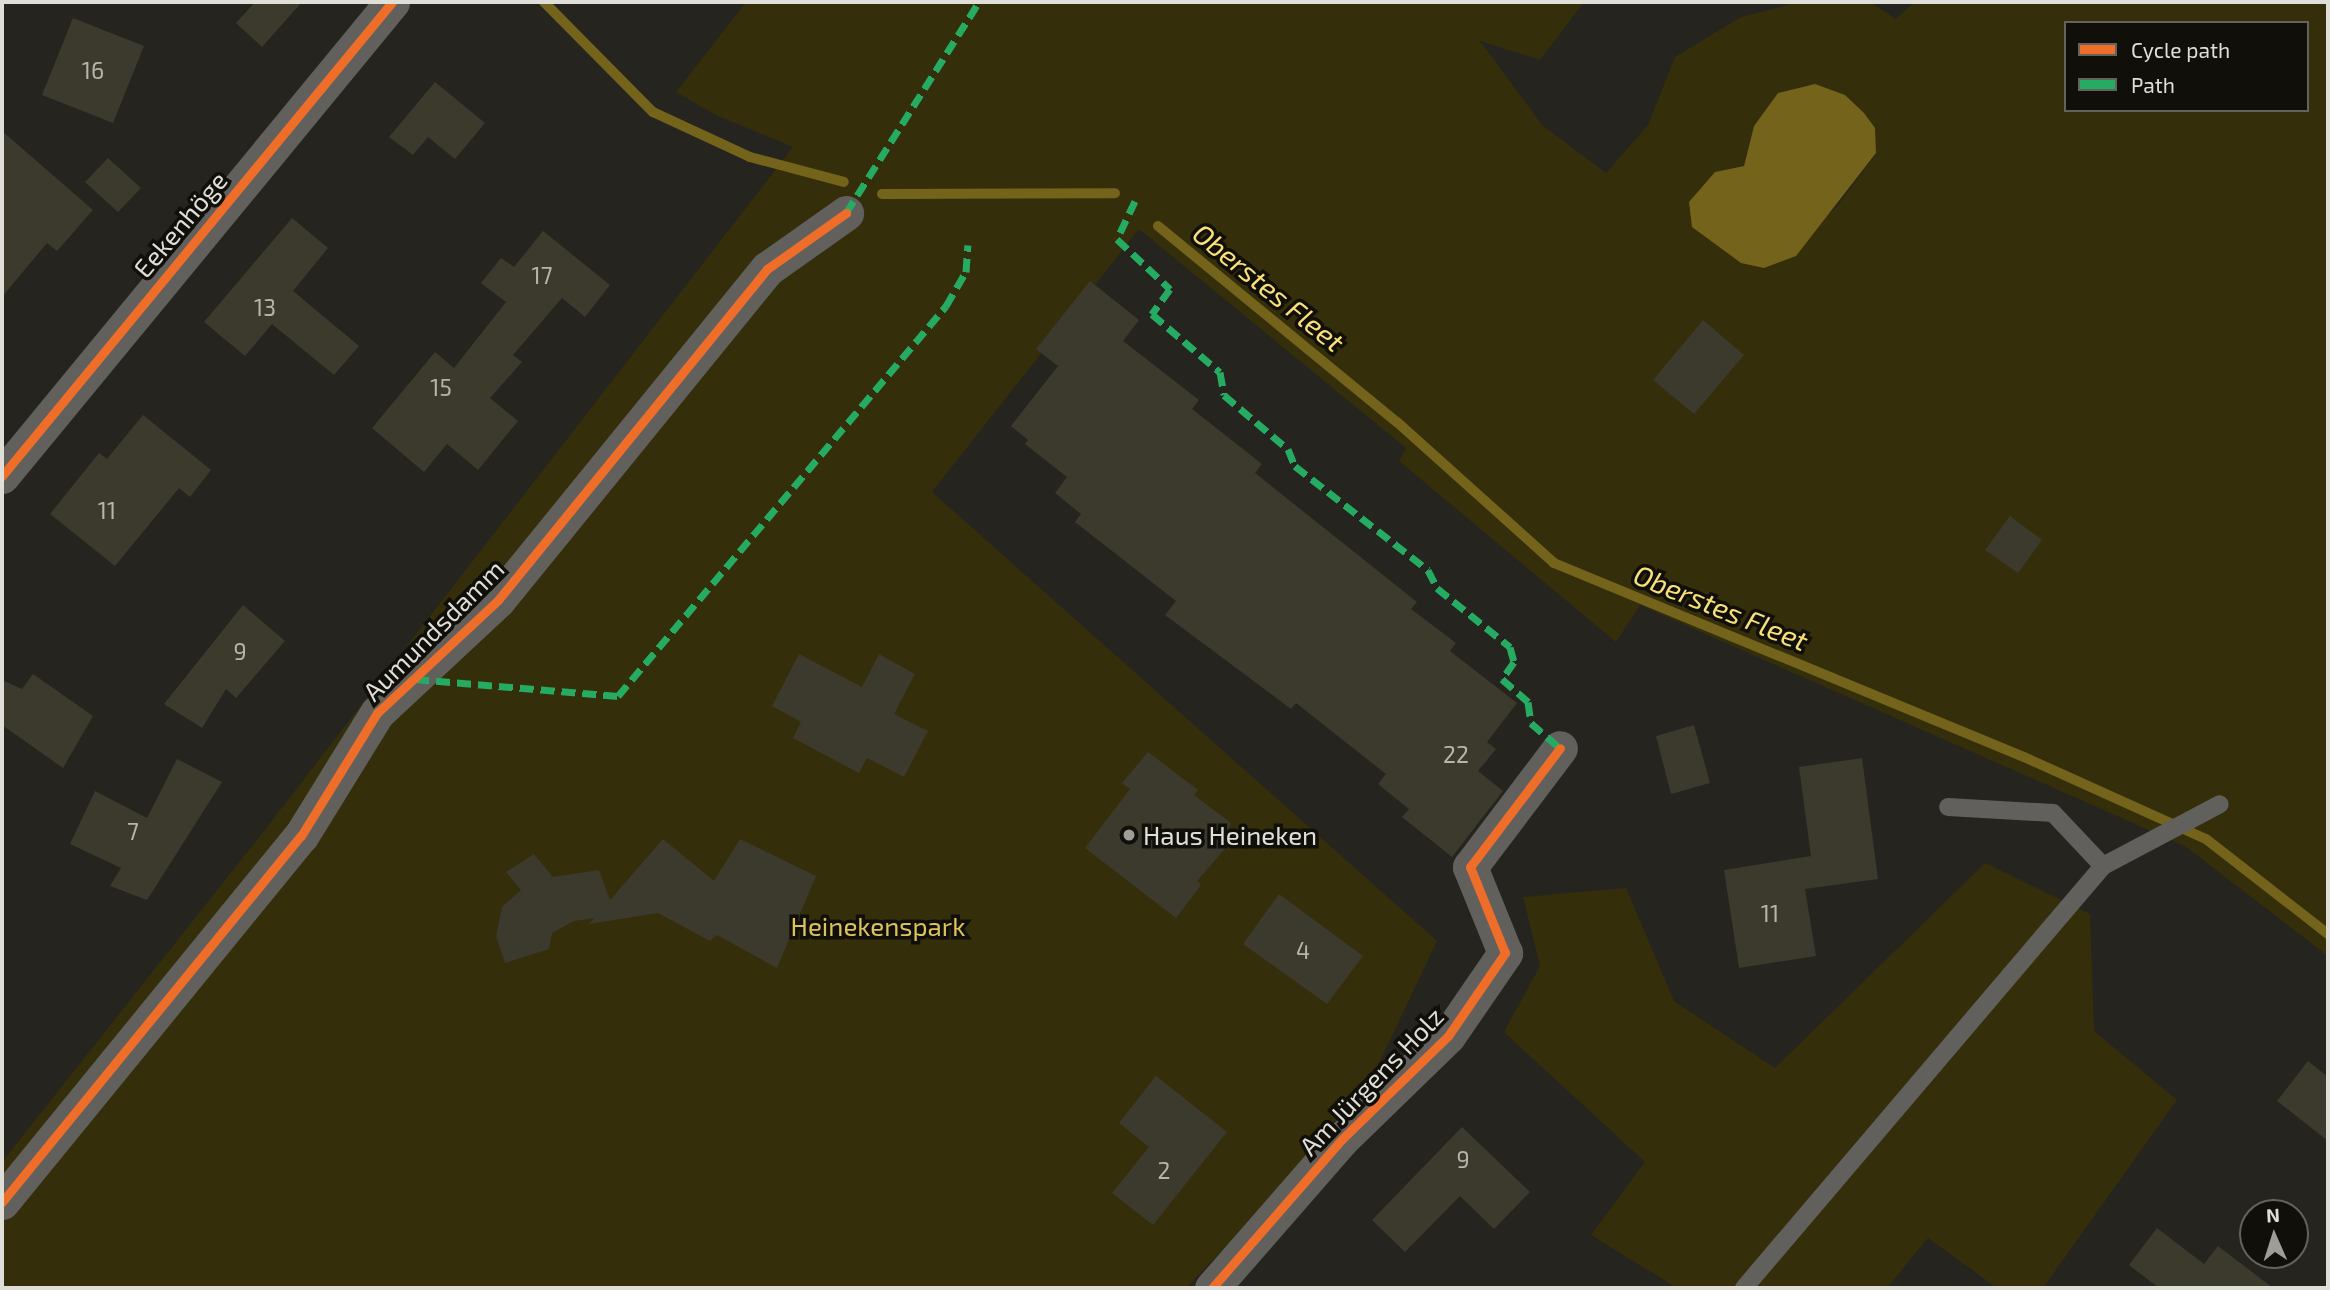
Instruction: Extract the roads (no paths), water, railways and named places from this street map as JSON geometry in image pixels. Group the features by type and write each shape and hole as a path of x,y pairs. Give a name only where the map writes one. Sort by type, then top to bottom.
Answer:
{"street":[{"name":"Eekenhöge","path":"2,476 392,2"},
{"name":"Aumundsdamm","path":"2,1202 301,836 377,713 498,600 767,269 846,213"},
{"name":"Am Jürgens Holz","path":"1212,1288 1341,1140 1448,1036 1505,953 1470,867 1560,748"}],"lane":[{"path":"1744,1288 2104,866 2220,804"},
{"path":"1948,807 2053,813 2104,866"}],"waterway":[{"name":"Oberstes Fleet","path":"544,2 653,112 750,157 844,182"},
{"name":"Oberstes Fleet","path":"882,194 1115,193"},
{"name":"Oberstes Fleet","path":"1158,226 1397,422 1554,563 2024,757 2206,839 2328,934"}],"place":[{"name":"Haus Heineken","path":"1129,835"}],"park label":[{"name":"Heinekenspark","path":"878,926"}]}
